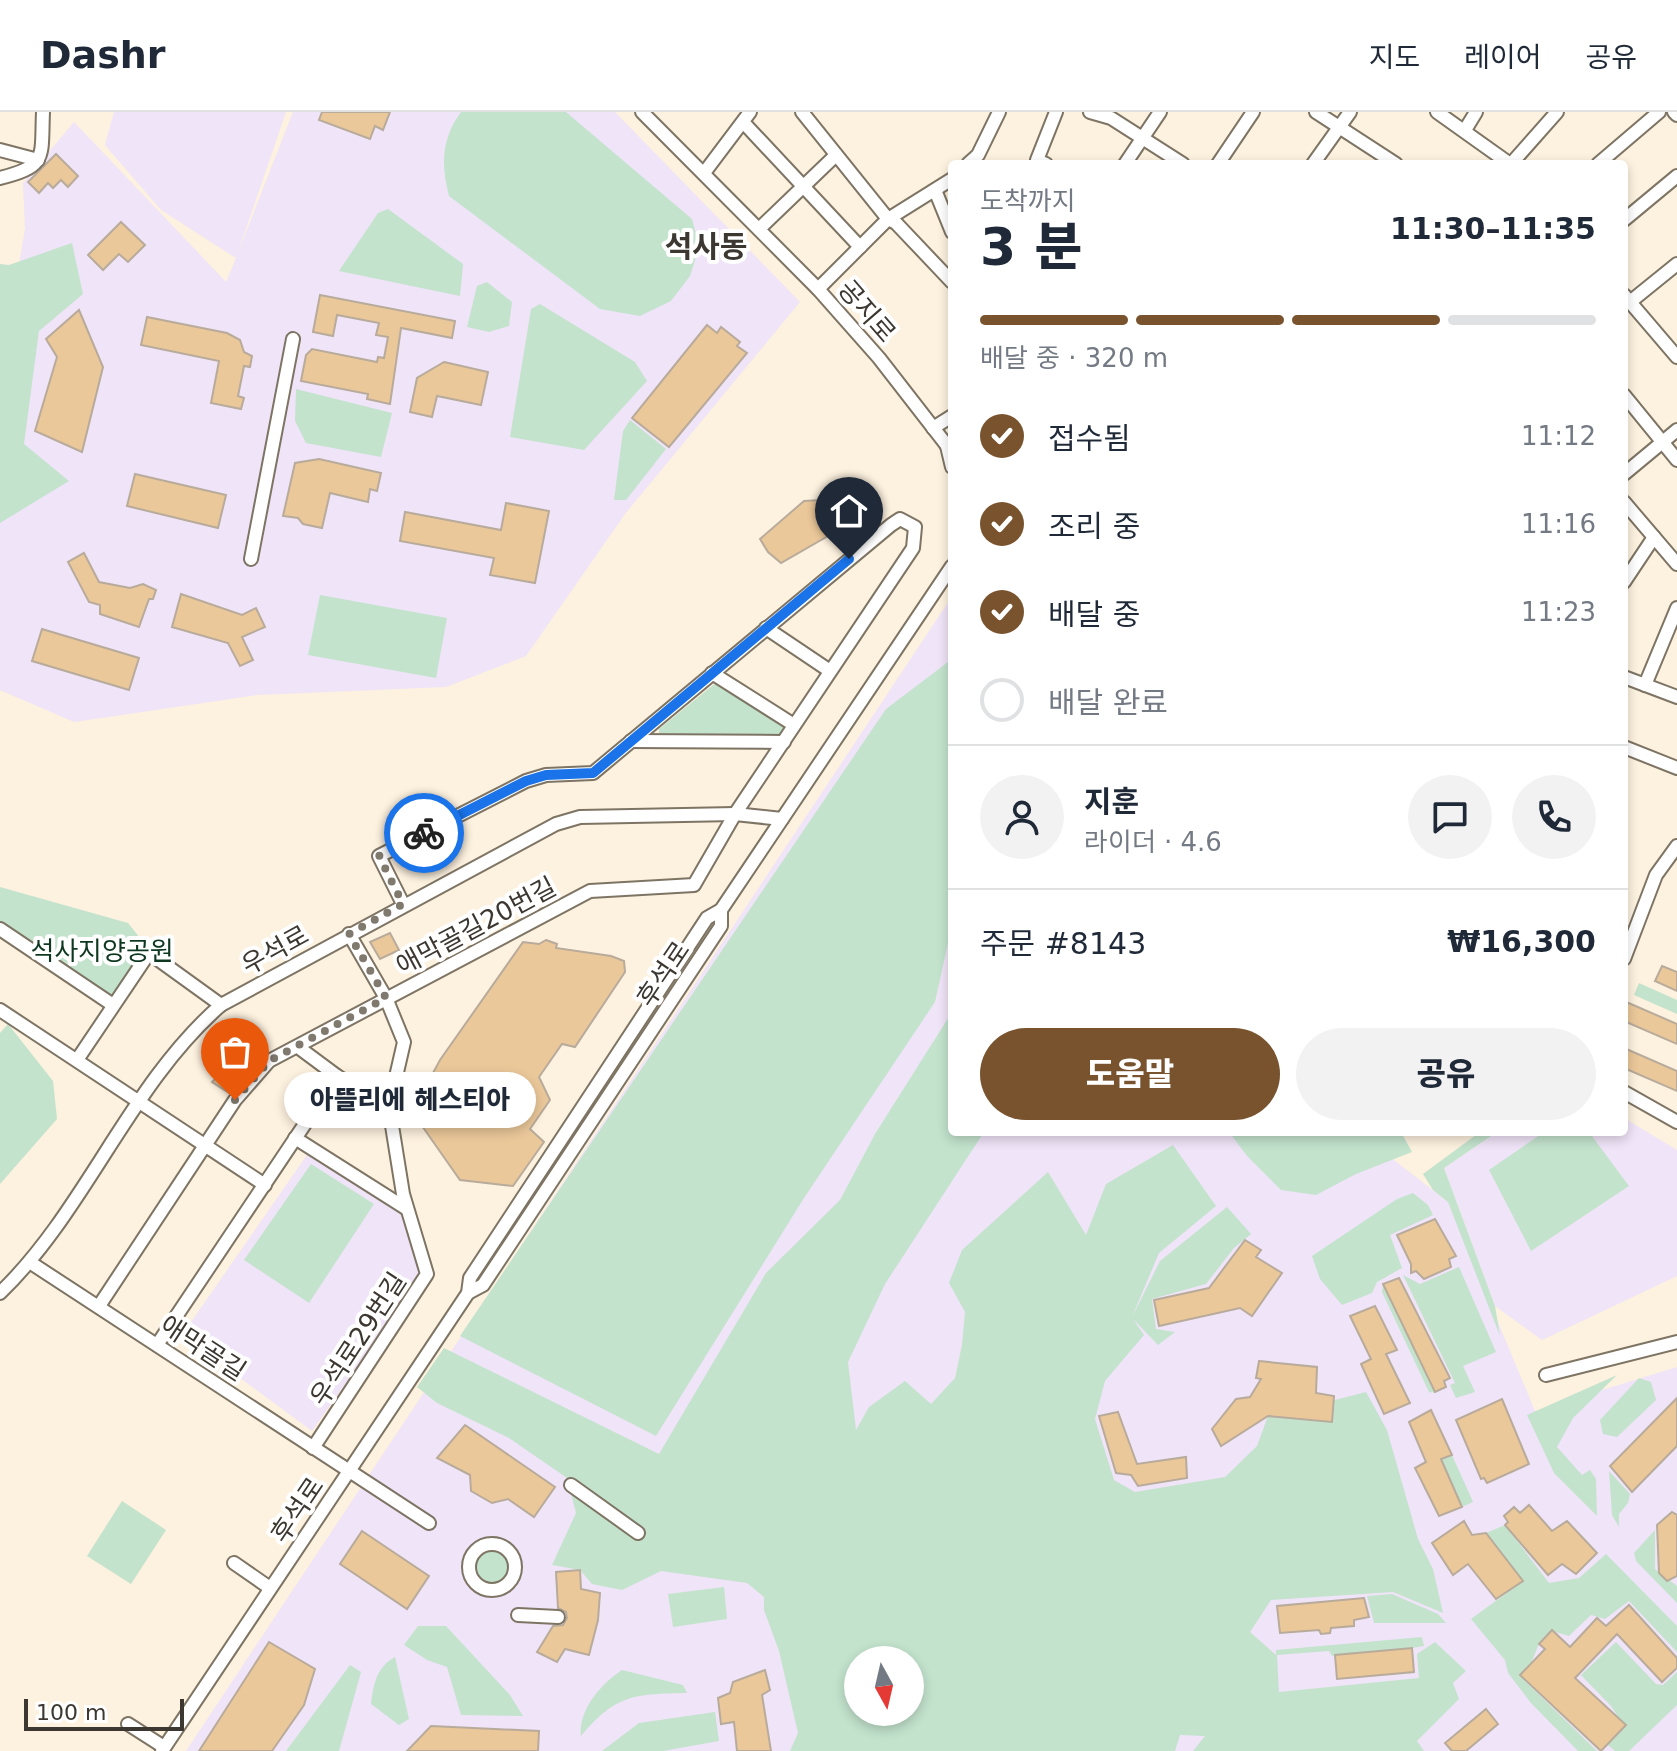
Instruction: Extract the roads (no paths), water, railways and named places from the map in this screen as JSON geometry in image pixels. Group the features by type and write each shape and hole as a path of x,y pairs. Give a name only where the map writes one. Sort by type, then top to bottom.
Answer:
{"street":[{"path":"0,178 31,170 38,160 41,155 43,112"},
{"name":"공지로","path":"642,112 818,289 879,358 948,447"},
{"path":"802,112 888,219 947,268"},
{"path":"972,160 978,155 999,112"},
{"path":"1037,160 1056,112"},
{"path":"1090,112 1111,118 1177,160"},
{"path":"1128,160 1160,112"},
{"path":"1221,160 1253,112"},
{"path":"1316,112 1390,160"},
{"path":"1316,160 1350,112"},
{"path":"1437,112 1505,160"},
{"path":"1465,130 1476,112"},
{"path":"1514,160 1557,112"},
{"path":"1603,160 1659,112"},
{"path":"704,173 746,117 860,247"},
{"path":"0,150 38,160"},
{"path":"759,229 836,155"},
{"path":"1628,217 1677,176"},
{"path":"818,289 888,219 948,182"},
{"path":"935,190 948,222"},
{"path":"1628,298 1677,264"},
{"path":"1628,300 1675,351"},
{"path":"251,559 293,339"},
{"path":"1628,400 1677,460"},
{"path":"933,428 948,419"},
{"path":"1628,471 1677,430"},
{"path":"1628,507 1677,564"},
{"path":"403,904 379,856 526,781 546,775 593,773 891,525 900,519 915,527 913,548 735,814"},
{"path":"1628,576 1654,537"},
{"name":"후석로","path":"163,1749 468,1293 483,1285 721,926 721,910 948,575"},
{"path":"1645,685 1677,608"},
{"path":"766,628 830,671"},
{"path":"712,673 794,725"},
{"path":"1628,679 1677,697"},
{"path":"631,741 784,742"},
{"path":"1628,749 1677,768"},
{"name":"우석로","path":"0,1293 31,1263 139,1101 196,1027 221,1005 556,824 580,817 735,814 782,819"},
{"name":"애막골길20번길","path":"99,1306 235,1100 269,1061 590,891 694,885 735,814"},
{"path":"1628,948 1656,875 1677,846"},
{"path":"0,929 113,1005"},
{"name":"우석로29번길","path":"313,1448 427,1274 407,1209 389,1107 404,1042 386,998 349,934"},
{"path":"77,1060 149,953 221,1005"},
{"path":"0,1010 265,1185"},
{"path":"298,1047 337,1076 389,1107"},
{"path":"157,1345 337,1076"},
{"path":"1628,1094 1677,1122"},
{"path":"295,1138 407,1209"},
{"name":"애막골길","path":"31,1263 429,1523"},
{"path":"1546,1375 1677,1342"},
{"path":"571,1485 638,1533"},
{"path":"234,1563 270,1588"},
{"path":"518,1615 558,1617"},
{"path":"128,1724 163,1749"}],"place":[{"name":"아뜰리에 헤스티아","path":"235,1100"}],"district":[{"name":"석사동","path":"706,247"}],"park label":[{"name":"석사지양공원","path":"102,951"}]}
